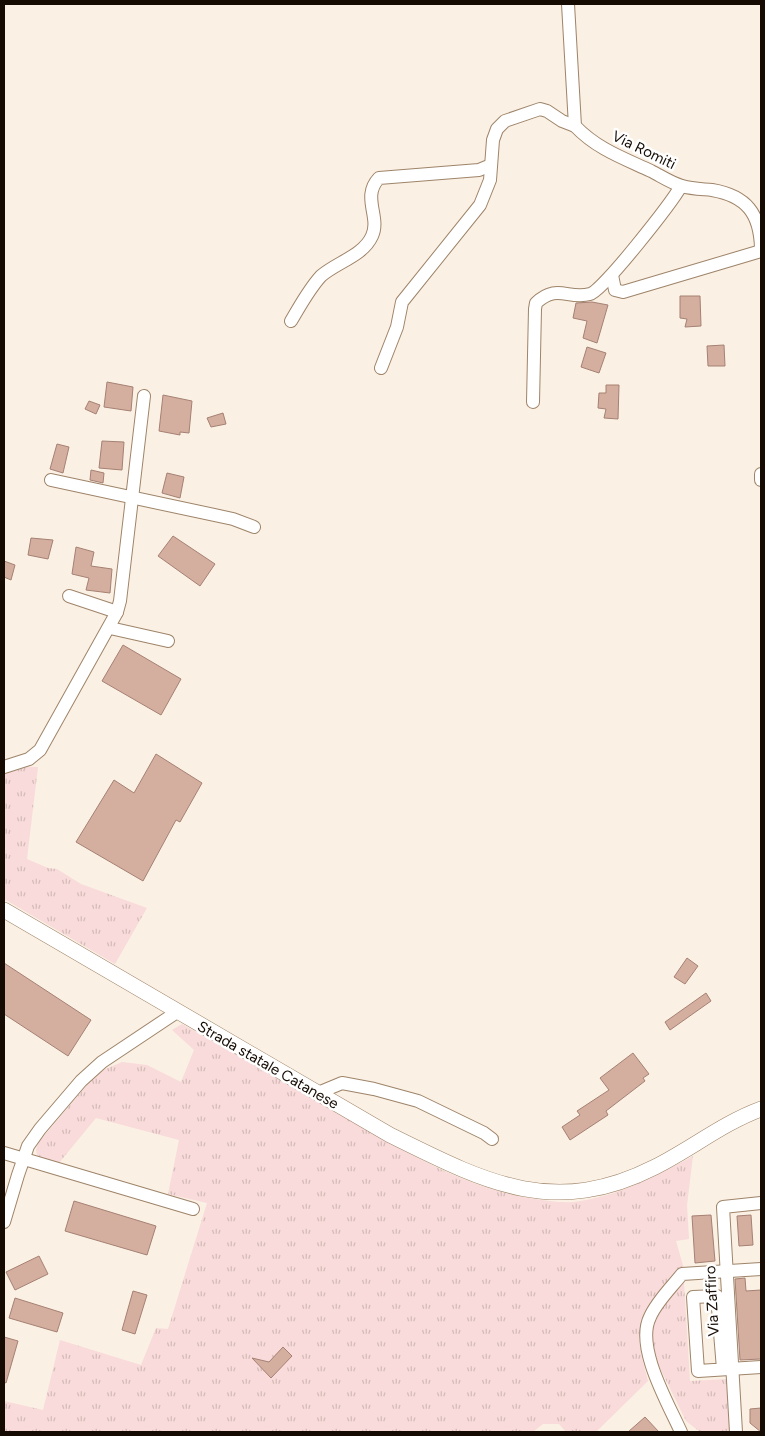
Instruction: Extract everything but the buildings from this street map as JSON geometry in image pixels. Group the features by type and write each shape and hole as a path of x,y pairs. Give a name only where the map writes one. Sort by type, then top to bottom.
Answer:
{"main road":[{"name":"Strada statale Catanese","path":"4,910 390,1135 454,1166 502,1184 545,1191 590,1190 612,1186 657,1166 730,1124 761,1109"}],"street":[{"path":"568,4 575,126"},
{"name":"Via Romiti","path":"381,368 397,327 402,302 480,206 490,180 493,140 497,129 505,121 540,109 562,122 575,126 583,134 612,154 681,186 713,190 729,194 740,200 753,212 761,235 761,249"},
{"path":"292,321 309,292 321,277 336,265 355,254 372,238 374,230 371,193 374,184 379,178 479,170 491,165"},
{"path":"533,402 536,303 549,293 590,294 599,289 681,186"},
{"path":"612,274 615,290 623,292 761,249"},
{"path":"4,767 28,759 40,750 118,612 144,396"},
{"path":"761,474 761,480"},
{"path":"51,480 233,519 254,527"},
{"path":"69,596 118,612"},
{"path":"110,628 168,642"},
{"path":"4,1222 28,1146 40,1130 81,1081 102,1062 177,1012"},
{"path":"318,1093 342,1083 374,1089 418,1101 484,1133 492,1139"},
{"path":"4,1153 193,1209"},
{"name":"Via Zaffiro","path":"736,1432 727,1369 723,1207 761,1203"},
{"path":"681,1432 648,1357 646,1336 649,1318 682,1274 761,1269"},
{"path":"727,1369 717,1296 693,1298 698,1371 761,1367"}],"green space":[{"path":"27,767 38,767 27,859 48,868 57,869 81,884 147,908 115,964 4,899 4,774"},
{"path":"182,1024 429,1164 481,1186 508,1194 560,1202 590,1199 636,1185 693,1156 687,1205 689,1239 676,1241 684,1269 641,1325 639,1340 648,1381 596,1432 566,1432 559,1424 543,1424 533,1432 4,1432 4,1401 43,1410 60,1340 141,1365 156,1328 168,1329 207,1203 168,1194 179,1140 96,1118 59,1163 38,1158 36,1150 38,1143 101,1071 122,1062 147,1065 181,1082 194,1050 172,1030"},
{"path":"684,1283 690,1381 728,1379 732,1432 700,1432 686,1421 655,1358 650,1328 655,1315 679,1284"}]}
